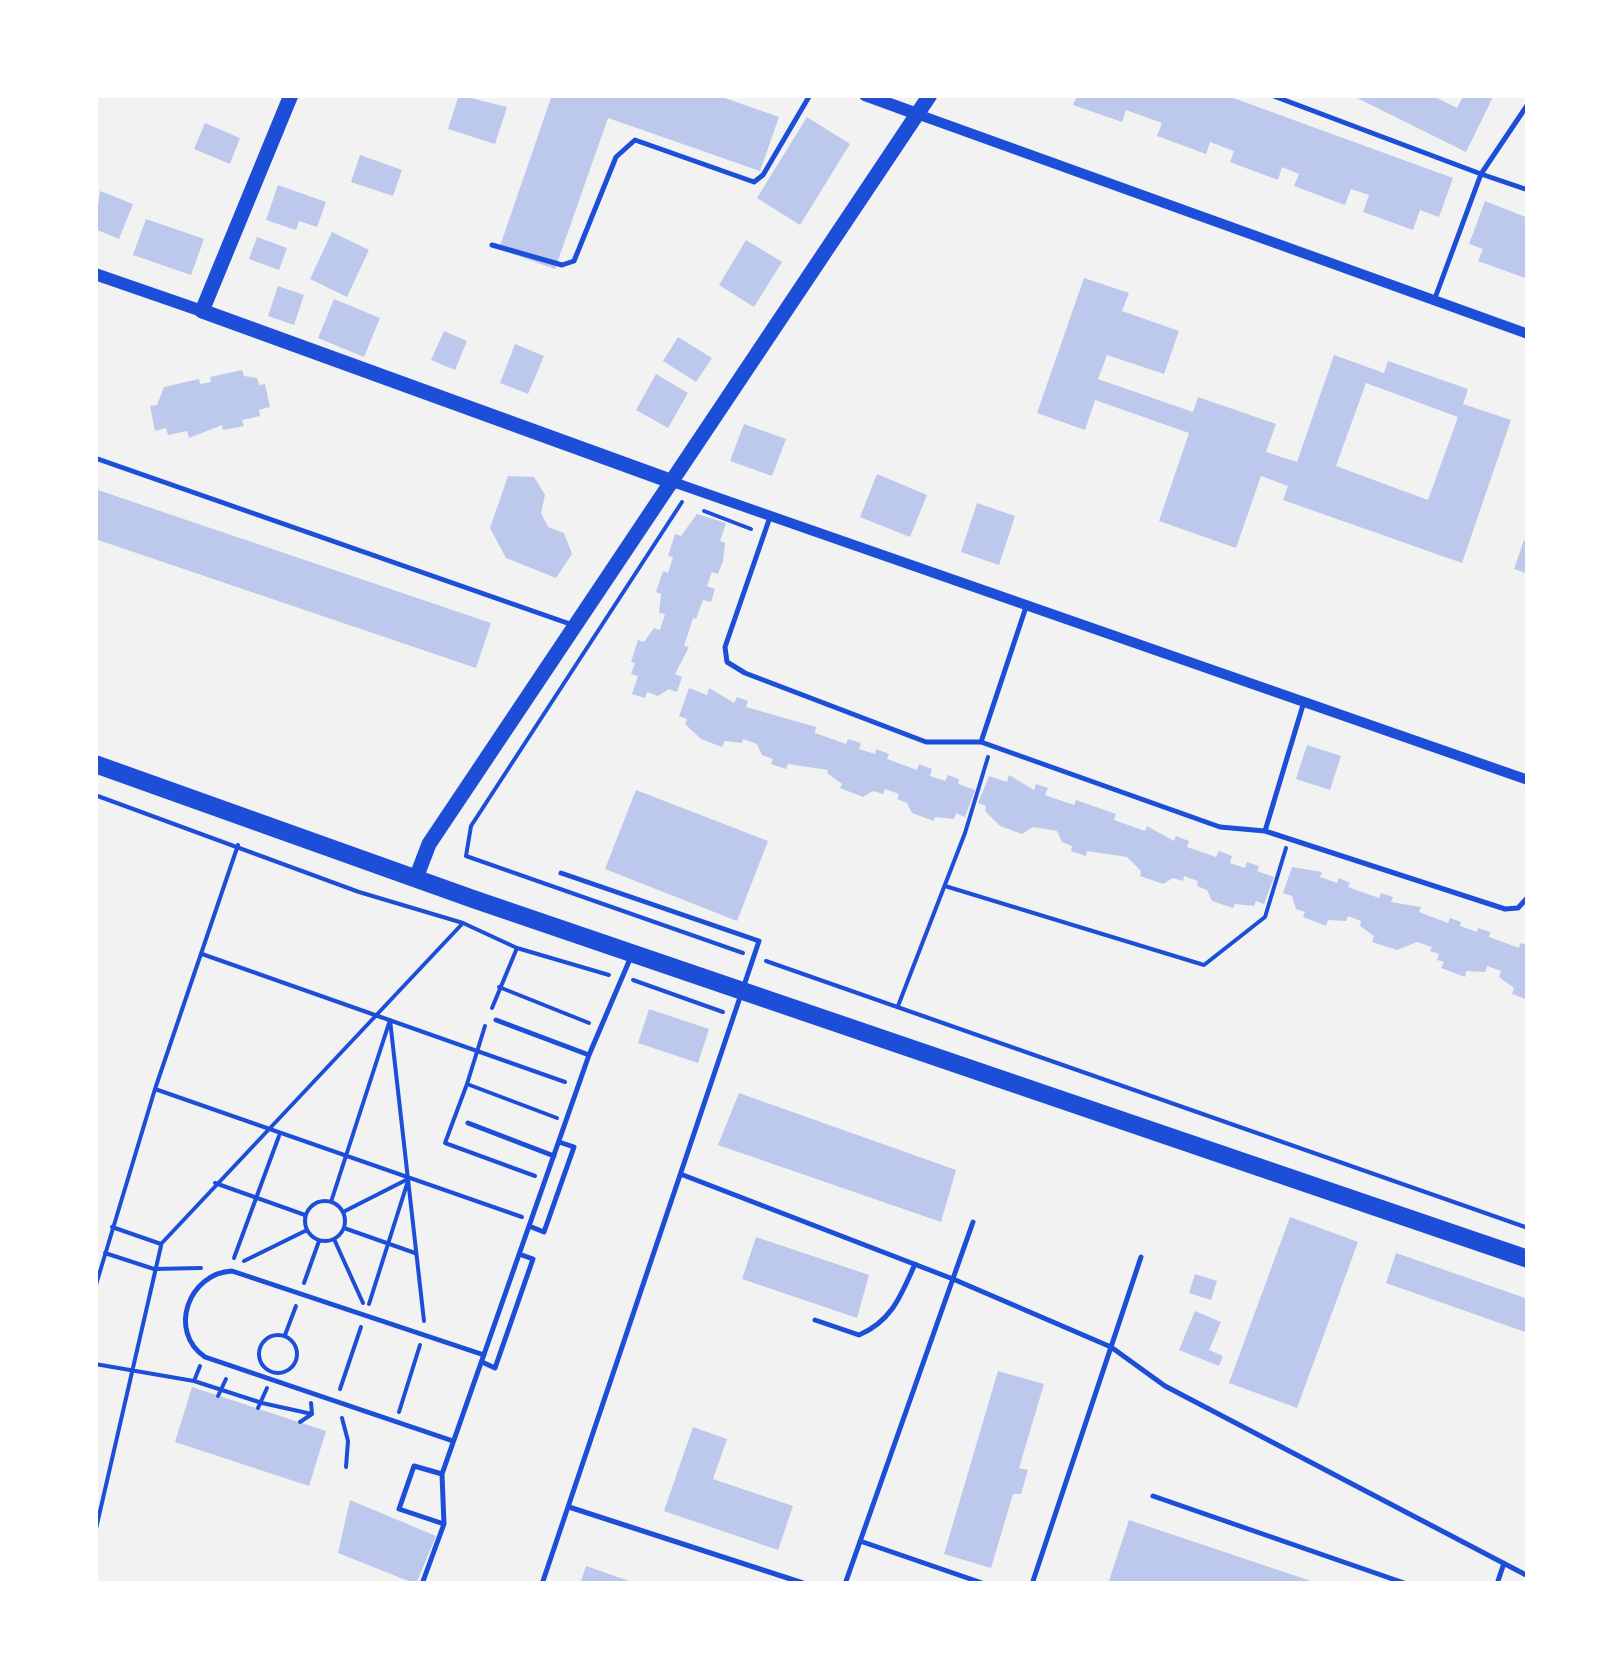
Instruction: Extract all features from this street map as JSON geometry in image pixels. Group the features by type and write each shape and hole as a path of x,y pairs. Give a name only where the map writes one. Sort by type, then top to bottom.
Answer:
{"main road":[{"path":"291,95 202,311 672,482"},
{"path":"416,878 430,844 573,625 930,95"},
{"path":"95,764 1528,1259"}],"street":[{"path":"865,95 1528,334"},
{"path":"95,274 202,311"},
{"path":"672,482 1528,780"}],"lane":[{"path":"492,246 562,265 574,261 616,156 636,140 754,182 763,175 810,95"},
{"path":"1270,95 1528,190"},
{"path":"1434,300 1480,174 1528,104"},
{"path":"95,458 573,625"},
{"path":"770,517 725,647 726,662 926,742 980,742 1220,827 1265,831 1505,909 1518,908 1528,897"},
{"path":"980,742 1026,606"},
{"path":"1265,831 1303,703"},
{"path":"542,1584 759,940 561,872"},
{"path":"422,1584 444,1524 442,1474 589,1055 633,952"},
{"path":"496,1020 589,1055"},
{"path":"468,1122 554,1156"},
{"path":"530,1224 544,1232 574,1147 559,1142"},
{"path":"683,1174 916,1264 1111,1347 1165,1386 1528,1576"},
{"path":"845,1584 973,1222"},
{"path":"454,1441 199,1354 186,1327 190,1296 204,1280 230,1269 423,1335 483,1358 495,1368 533,1259 520,1254"},
{"path":"1032,1584 1141,1257"},
{"path":"815,1320 859,1335 878,1327 896,1306 916,1264"},
{"path":"442,1474 414,1466 400,1509 444,1524"},
{"path":"1153,1496 1407,1584"},
{"path":"569,1506 806,1584"},
{"path":"860,1541 985,1584"},
{"path":"1496,1584 1504,1563"}],"path":[{"path":"682,502 471,826 466,856 1528,1228"},
{"path":"699,508 764,535"},
{"path":"898,1006 992,746"},
{"path":"95,795 359,892 463,923 517,948 622,976 732,1014"},
{"path":"944,886 1204,964 1264,917 1289,839"},
{"path":"95,1288 155,1090 238,845"},
{"path":"95,1533 161,1244 463,923"},
{"path":"517,948 499,986 445,1142 536,1176 545,1152"},
{"path":"202,954 578,1086"},
{"path":"499,986 590,1020 580,1052"},
{"path":"331,1202 390,1020"},
{"path":"390,1020 423,1335 397,1417"},
{"path":"493,1056 496,1046"},
{"path":"514,1064 518,1054"},
{"path":"538,1072 540,1062"},
{"path":"557,1079 560,1070"},
{"path":"468,1084 558,1118"},
{"path":"155,1090 530,1224"},
{"path":"230,1269 280,1134"},
{"path":"344,1212 409,1178"},
{"path":"334,1240 366,1310 409,1178"},
{"path":"215,1183 305,1215"},
{"path":"331,1202 344,1212 344,1228 334,1240 321,1242 307,1230 305,1215 313,1204 331,1202"},
{"path":"112,1228 161,1244"},
{"path":"344,1228 417,1254"},
{"path":"105,1253 154,1270 230,1269 307,1230"},
{"path":"346,1468 348,1441 338,1402 365,1315"},
{"path":"280,1335 294,1342 297,1358 291,1368 272,1374 260,1362 258,1351 266,1338 280,1335"},
{"path":"194,1381 202,1362"},
{"path":"95,1364 194,1381 312,1414"},
{"path":"250,1366 290,1380"},
{"path":"95,1486 104,1488"}],"building":[{"path":"459,95 507,107 495,144 448,129"},
{"path":"552,95 716,95 779,117 760,171 608,118 555,269 499,249"},
{"path":"1077,95 1225,95 1453,178 1439,217 1420,210 1413,230 1363,212 1369,195 1351,189 1345,205 1294,186 1299,174 1282,167 1278,180 1230,162 1234,151 1210,142 1206,154 1157,136 1162,123 1126,110 1122,122 1073,105"},
{"path":"1351,95 1431,95 1457,108 1464,95 1494,95 1466,152"},
{"path":"807,117 850,144 800,225 757,198"},
{"path":"205,123 240,138 230,164 194,149"},
{"path":"360,155 402,170 393,196 351,182"},
{"path":"278,185 326,202 317,227 299,221 296,230 266,220"},
{"path":"100,191 133,204 119,239 95,229"},
{"path":"1485,201 1528,218 1525,278 1478,261 1483,249 1469,244"},
{"path":"146,219 204,239 191,275 133,255"},
{"path":"332,232 369,250 347,297 310,279"},
{"path":"257,237 287,248 279,270 249,259"},
{"path":"746,240 782,262 754,307 719,285"},
{"path":"1084,278 1129,293 1122,311 1179,331 1164,374 1107,355 1098,379 1193,412 1198,397 1276,424 1266,452 1297,462 1334,355 1384,373 1388,361 1468,389 1463,404 1511,420 1462,563 1283,500 1288,486 1261,476 1236,548 1159,521 1189,433 1095,400 1085,430 1037,413","holes":["1366,383 1458,417 1428,500 1336,466"]},
{"path":"278,286 304,295 294,325 268,316"},
{"path":"334,299 380,318 364,357 318,338"},
{"path":"444,331 467,341 455,370 431,360"},
{"path":"678,337 712,358 696,382 663,361"},
{"path":"515,344 544,356 528,394 500,383"},
{"path":"242,370 244,376 257,378 259,385 265,384 270,407 259,410 260,416 242,420 244,426 223,430 222,425 189,438 187,431 168,435 166,428 155,431 150,406 157,405 164,387 199,379 200,384 211,382 210,377"},
{"path":"656,374 688,393 668,428 636,410"},
{"path":"744,424 786,439 772,476 730,461"},
{"path":"877,474 927,495 910,537 860,517"},
{"path":"508,476 534,477 545,495 541,513 548,527 564,533 572,554 556,578 506,558 490,528"},
{"path":"95,489 491,623 476,668 95,539"},
{"path":"977,503 1015,516 999,565 961,552"},
{"path":"697,514 726,523 720,541 725,543 723,561 718,574 712,572 707,586 715,589 711,602 703,600 696,619 693,618 684,646 689,647 675,674 682,677 677,692 669,689 658,696 647,692 645,698 632,694 638,676 631,674 635,663 631,662 638,640 644,642 654,628 660,630 665,614 659,613 661,594 656,592 663,571 668,573 673,557 668,556 675,534 681,536"},
{"path":"1524,540 1528,541 1528,574 1514,569"},
{"path":"689,688 707,695 709,688 734,703 737,697 748,701 746,707 816,727 815,733 846,744 848,739 861,743 859,749 875,754 876,749 889,754 887,759 917,770 919,764 932,769 930,776 945,781 948,775 959,779 958,784 975,790 965,817 956,813 954,819 935,817 934,821 912,813 907,803 897,799 899,794 885,789 883,794 873,791 863,797 840,788 842,784 828,770 788,764 786,769 771,764 773,759 762,755 757,744 743,739 742,743 725,741 722,747 701,739 685,724 687,719 679,716"},
{"path":"1307,745 1341,756 1330,790 1296,779"},
{"path":"1009,775 1034,790 1036,784 1048,788 1045,795 1074,805 1076,800 1116,814 1114,820 1145,831 1147,826 1174,841 1176,836 1189,841 1187,847 1216,857 1219,851 1232,856 1230,863 1245,868 1247,862 1259,866 1257,871 1274,877 1264,904 1256,901 1254,906 1235,904 1233,908 1212,901 1207,890 1197,886 1198,881 1184,876 1183,881 1173,878 1163,884 1140,876 1141,871 1127,857 1087,851 1086,856 1071,851 1072,846 1062,842 1057,831 1033,827 1022,834 1000,826 985,811 986,806 978,803 989,776 1007,782"},
{"path":"636,790 768,841 737,921 605,869"},
{"path":"1292,867 1322,872 1320,877 1337,883 1339,878 1350,883 1348,887 1379,898 1381,893 1393,897 1391,902 1421,907 1419,912 1448,923 1450,918 1477,932 1478,928 1490,932 1489,937 1519,948 1520,943 1528,945 1528,1000 1512,994 1514,988 1499,977 1501,971 1487,966 1485,972 1466,971 1465,977 1441,968 1444,962 1437,960 1439,954 1430,951 1432,947 1417,942 1397,950 1372,942 1374,936 1360,926 1361,921 1348,916 1346,921 1328,920 1326,926 1303,917 1305,912 1296,909 1292,896 1283,893"},
{"path":"649,1009 709,1029 698,1063 638,1043"},
{"path":"739,1093 956,1170 941,1222 718,1145"},
{"path":"1290,1217 1358,1242 1297,1408 1229,1383"},
{"path":"756,1237 869,1275 857,1318 742,1279"},
{"path":"1396,1253 1528,1299 1528,1333 1386,1283"},
{"path":"1195,1274 1217,1281 1211,1300 1189,1293"},
{"path":"1195,1311 1221,1322 1209,1350 1223,1356 1219,1366 1179,1350"},
{"path":"998,1371 1044,1384 1019,1468 1028,1470 1021,1494 1013,1494 991,1568 944,1554"},
{"path":"192,1387 326,1431 309,1486 175,1442"},
{"path":"693,1427 727,1439 713,1479 793,1506 778,1550 664,1511"},
{"path":"350,1500 436,1536 416,1584 338,1553"},
{"path":"1129,1520 1317,1583 1317,1584 1108,1584"},
{"path":"586,1566 635,1583 635,1584 580,1584"}]}
